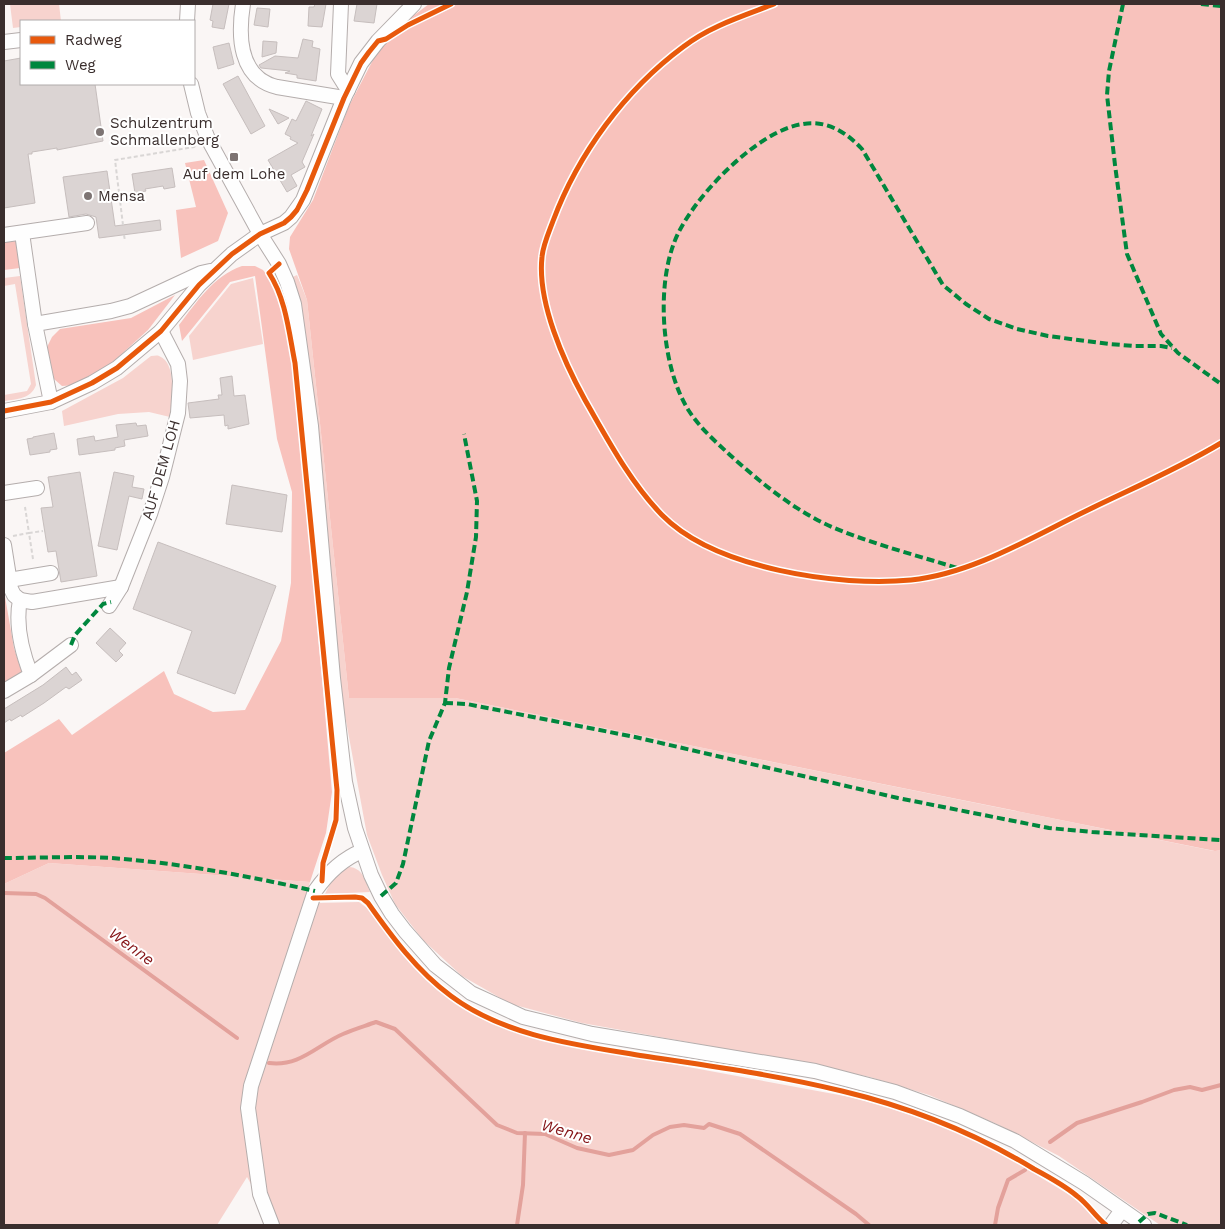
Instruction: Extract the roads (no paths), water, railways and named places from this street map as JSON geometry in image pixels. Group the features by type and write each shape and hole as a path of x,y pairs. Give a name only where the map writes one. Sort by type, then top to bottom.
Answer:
{"street":[{"path":"187,20 188,4"},
{"path":"243,4 240,33 242,45 250,67 257,78 277,87 346,94"},
{"path":"341,4 338,74 346,94"},
{"path":"4,411 50,402 78,390 116,368 161,331 199,285 232,254 260,234 284,223 297,210 307,190 346,94 361,63 374,46 414,4"},
{"path":"4,42 20,40"},
{"path":"191,85 198,113 208,139 287,282 298,324 311,426 333,678 345,782 362,851 380,896 423,952 435,965 464,988 495,1006 523,1017 568,1029 786,1065 862,1082 960,1116 1015,1141 1084,1183 1144,1225"},
{"path":"4,235 87,223"},
{"path":"22,233 35,324 50,402"},
{"path":"35,324 111,312 130,306 201,273 213,271"},
{"name":"AUF DEM LOH","path":"109,606 121,587 150,514 162,477 178,413 180,381 178,364 161,331"},
{"path":"4,493 37,488"},
{"path":"8,540 9,580 14,595 20,600 32,602 121,587"},
{"path":"9,580 51,573"},
{"path":"20,600 18,610 20,642 31,675"},
{"path":"4,691 31,675 71,645"},
{"path":"272,1225 260,1194 248,1108 251,1086 315,891 337,866 353,854 362,851"},
{"path":"1111,1225 1122,1210"}],"waterway":[{"name":"Wenne","path":"4,893 36,894 45,898 237,1038"},
{"name":"Wenne","path":"269,1063 290,1062 343,1034 376,1022 395,1029 497,1125 517,1133 545,1134 577,1148 609,1155 633,1150 653,1135 670,1127 684,1125 704,1128 709,1124 740,1134 869,1225"},
{"path":"1050,1142 1077,1123 1174,1090 1190,1087 1202,1090 1221,1085"},
{"path":"517,1225 523,1185 525,1133"},
{"path":"995,1225 998,1208 1008,1180 1025,1170"}],"place":[{"name":"Schulzentrum Schmallenberg","path":"100,132"},
{"name":"Auf dem Lohe","path":"234,157"},
{"name":"Mensa","path":"88,196"}]}
